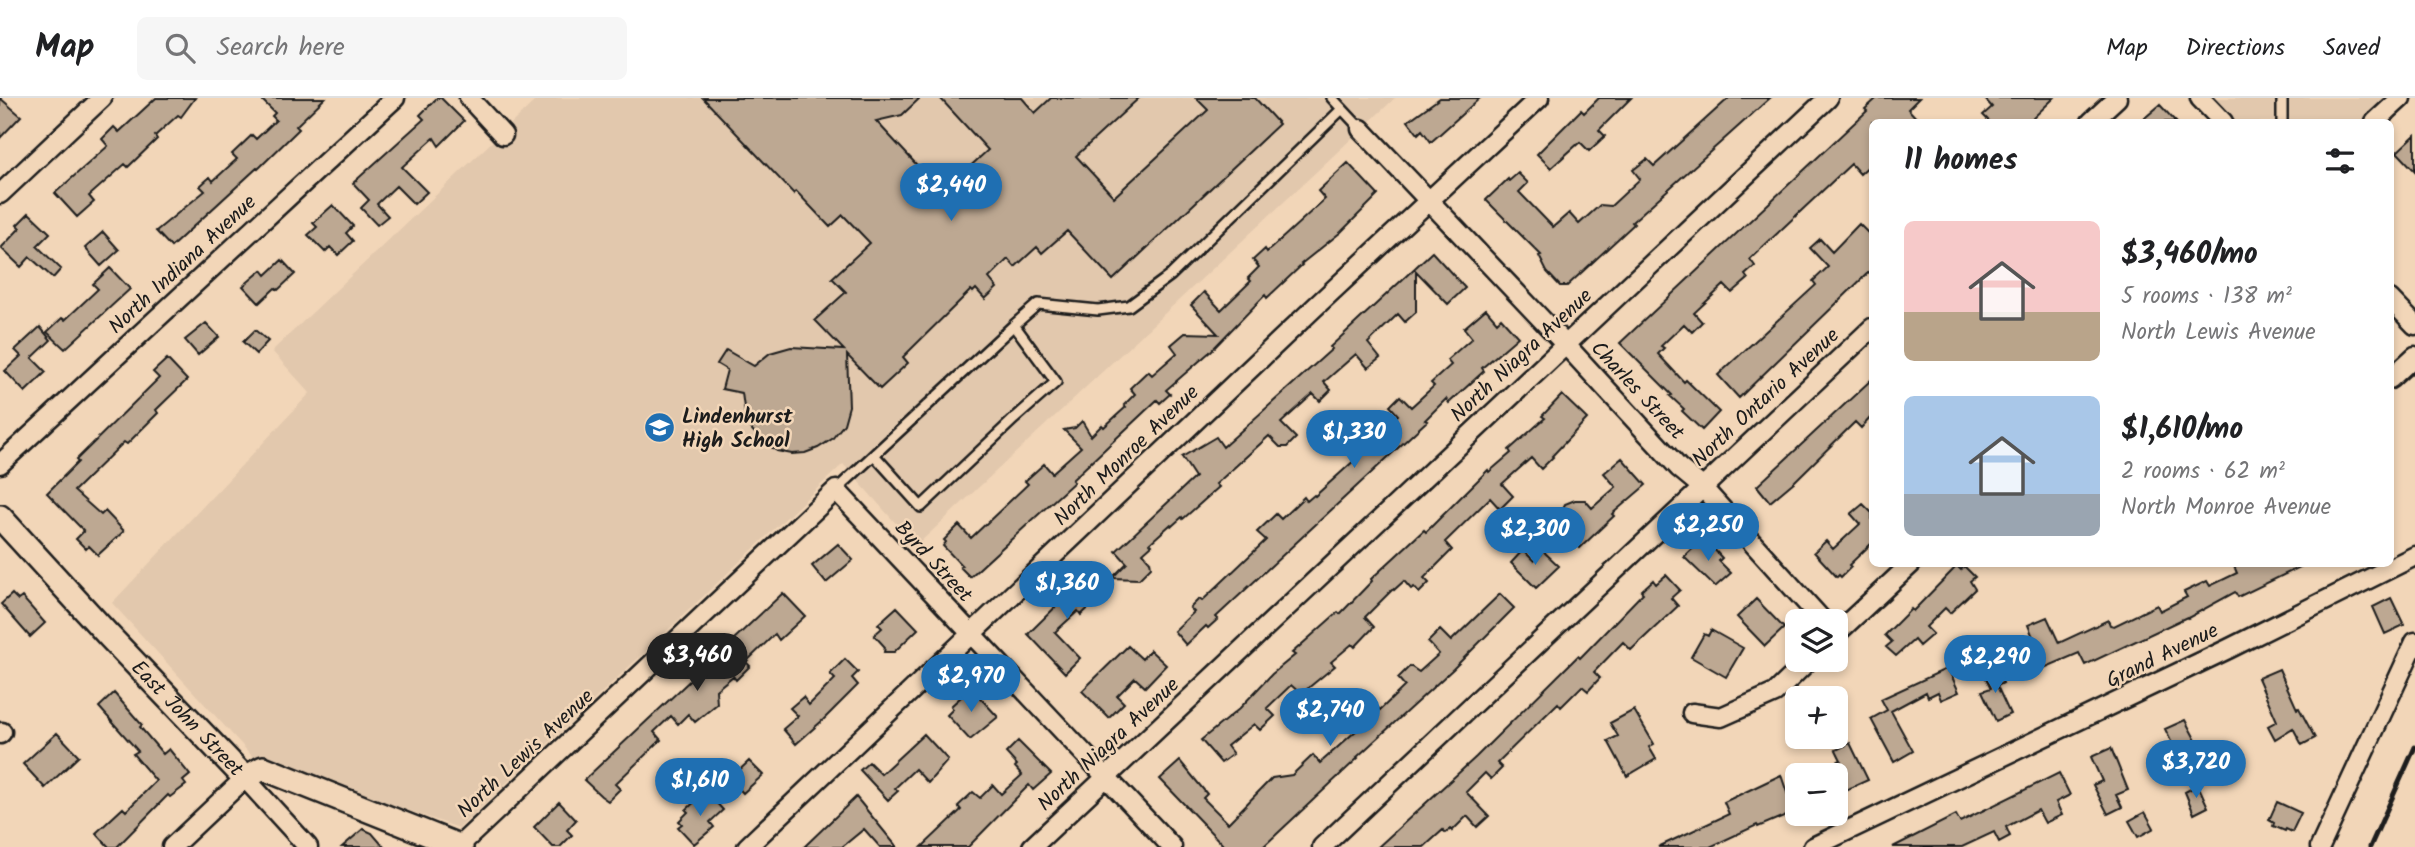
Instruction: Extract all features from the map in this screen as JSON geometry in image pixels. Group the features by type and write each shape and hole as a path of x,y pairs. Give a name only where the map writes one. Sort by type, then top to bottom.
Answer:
{"street":[{"path":"0,194 102,98"},
{"name":"North Indiana Avenue","path":"0,464 395,98"},
{"path":"469,98 503,135"},
{"name":"North Monroe Avenue","path":"747,847 1539,98"},
{"name":"North Niagra Avenue","path":"1032,847 1828,98"},
{"path":"2094,119 2117,98"},
{"path":"2200,98 2221,119"},
{"path":"2378,119 2401,98"},
{"name":"Charles Street","path":"1361,129 1679,468 1702,487 1813,609"},
{"path":"2394,303 2415,325"},
{"name":"North Ontario Avenue","path":"1322,847 1869,330"},
{"path":"2394,375 2415,356"},
{"name":"Byrd Street","path":"836,490 1172,847"},
{"name":"North Lewis Avenue","path":"460,847 836,490"},
{"name":"East John Street","path":"0,517 245,778 263,768 460,847"},
{"name":"Grand Avenue","path":"2394,566 2415,556"},
{"path":"1848,624 1908,567"},
{"name":"Grand Avenue","path":"1813,847 2228,649 2393,567"},
{"path":"2320,847 2415,642"},
{"path":"1692,713 1721,717 1775,693 1797,672"},
{"path":"172,847 245,778 308,847"}],"lane":[{"path":"1332,98 1361,129"},
{"path":"2282,98 2282,119"},
{"path":"836,490 1038,304 1098,310 1129,306 1171,275 1342,109"},
{"path":"874,455 921,507 1056,382 1014,325"}],"shaded area":[{"name":"Lindenhurst High School","path":"538,98 1395,98 916,546 843,464 459,828 252,756 112,603 310,393 272,351"},
{"path":"2202,98 2401,98 2378,119 2222,119"}],"building":[{"path":"0,98 21,116 0,138"},
{"path":"156,98 195,98 181,117 178,115 155,136 157,139 128,167 125,164 89,196 94,202 77,217 55,193 108,146 102,139 114,127 119,132"},
{"path":"260,98 325,98 296,126 299,129 258,169 171,247 156,231 205,191 200,186 210,177 213,181 237,159 232,154 252,135 256,139 276,120 272,116 275,113"},
{"path":"437,98 441,98 464,121 439,146 434,138 402,167 427,192 414,204 396,186 377,204 388,216 377,225 361,208 369,200 353,183 424,119 420,115"},
{"path":"703,98 920,98 902,115 876,121 942,192 988,150 940,98 1022,98 1035,113 1051,98 1139,98 1076,156 1114,197 1208,110 1196,98 1255,98 1279,124 1113,280 1067,231 1042,253 1037,247 1015,267 1008,259 989,278 997,288 985,299 976,289 973,292 971,290 903,357 908,363 880,389 847,355 849,406 844,424 832,439 818,448 792,454 777,451 752,430 745,415 742,393 722,389 727,370 717,364 726,350 754,366 770,353 791,347 844,350 815,320 846,292 832,278 870,243 843,215 830,227 796,191 794,194"},
{"path":"1440,98 1480,98 1431,142 1422,130 1418,134 1408,121"},
{"path":"1599,98 1631,98 1599,130 1605,136 1589,151 1580,142 1551,168 1537,154 1581,110 1584,113"},
{"path":"1729,98 1770,98 1632,222 1634,224 1567,286 1560,286 1547,272 1539,256 1541,255 1486,200 1518,173 1528,183 1519,192 1553,227 1569,213 1579,224 1600,205 1611,206 1640,179 1633,170 1647,159 1654,166"},
{"path":"1877,98 1919,98 1908,109 1917,119 1869,119 1869,166 1860,174 1851,164 1750,259 1755,266 1745,275 1748,279 1732,293 1724,285 1694,313 1702,322 1692,332 1684,324 1661,346 1664,348 1658,354 1684,382 1686,380 1719,412 1702,430 1682,411 1684,409 1670,396 1672,395 1620,343 1867,111 1865,109"},
{"path":"1984,98 2054,98 2032,119 1987,119 1983,115 1992,107"},
{"path":"2160,105 2173,119 2144,119"},
{"path":"2415,135 2415,171 2397,152"},
{"path":"1348,163 1378,195 1267,298 1265,295 1211,351 1166,390 1170,394 1160,403 1157,400 1072,480 1074,482 970,577 943,546 946,542 944,540 959,525 971,538 1028,484 1025,481 1044,464 1052,473 1081,447 1064,430 1075,428 1082,421 1091,436 1102,425 1104,427 1126,407 1124,405 1135,394 1130,388 1148,371 1152,375 1177,353 1171,345 1185,333 1218,334 1191,305 1204,292 1221,310 1251,281 1248,278 1259,267 1253,260 1265,249 1267,252 1325,199 1318,191"},
{"path":"333,205 353,226 346,233 353,241 338,255 330,247 325,252 308,235 317,227 313,223"},
{"path":"29,213 50,233 37,246 61,269 53,278 30,257 21,267 1,248 20,228 17,225"},
{"path":"1859,224 1869,234 1869,272 1739,398 1718,375 1816,285 1813,281 1828,267 1810,248 1820,239 1832,252"},
{"path":"103,232 119,250 101,266 85,248"},
{"path":"1432,252 1465,288 1448,304 1416,271 1416,312 1405,322 1398,314 1368,343 1380,358 1368,368 1356,354 1324,382 1331,390 1320,401 1313,394 1281,423 1296,438 1287,447 1280,447 1269,436 1216,484 1219,487 1183,519 1182,517 1170,525 1150,543 1152,545 1143,553 1150,561 1151,567 1139,579 1112,578 1127,563 1116,551 1195,477 1182,457 1216,437 1223,447 1332,349 1330,347"},
{"path":"282,260 295,274 259,303 243,286 262,270 266,275"},
{"path":"110,268 130,289 65,349 47,332 62,318 65,320 98,289 93,284"},
{"path":"1486,309 1497,322 1501,318 1518,337 1482,368 1484,371 1449,403 1446,399 1425,420 1427,421 1216,617 1218,619 1208,628 1206,626 1186,645 1174,631 1194,612 1190,608 1199,599 1202,601 1266,540 1257,532 1276,514 1281,519 1304,497 1307,501 1315,496 1389,429 1386,426 1398,415 1390,406 1400,396 1411,407 1434,386 1431,383 1451,365 1447,360 1472,338 1464,328"},
{"path":"206,323 219,337 198,355 185,340"},
{"path":"40,327 51,340 32,358 46,372 25,392 5,371 21,356 15,350"},
{"path":"255,330 268,341 256,354 243,342"},
{"path":"167,359 187,380 127,444 124,442 74,491 101,515 105,511 124,531 98,555 89,546 86,549 76,539 84,531 47,493 78,462 76,460 159,378 153,372"},
{"path":"1869,382 1869,419 1861,428 1855,422 1770,502 1757,486"},
{"path":"1562,395 1587,419 1553,457 1541,469 1531,458 1502,484 1513,496 1500,509 1490,498 1445,542 1452,550 1424,578 1429,583 1419,593 1404,581 1393,589 1365,617 1374,627 1355,647 1352,644 1331,662 1335,666 1301,694 1291,685 1267,708 1275,716 1260,730 1254,724 1227,746 1233,754 1221,763 1201,740 1239,709 1272,674 1295,655 1292,653 1338,612 1340,614 1371,579 1424,530 1426,532 1488,470 1489,472 1511,453 1509,450 1545,418 1542,416"},
{"path":"1622,458 1646,485 1612,514 1614,516 1580,548 1557,524 1558,518 1565,504 1585,500 1592,508 1616,487 1604,473"},
{"path":"1863,504 1869,510 1869,546 1841,577 1837,577 1814,552 1826,541 1833,549 1860,524 1851,514"},
{"path":"1704,538 1722,558 1719,561 1731,573 1715,587 1684,557"},
{"path":"838,544 853,560 826,583 812,566"},
{"path":"1523,550 1534,561 1543,551 1559,566 1536,588 1511,563"},
{"path":"1956,567 1961,570 1965,567 1975,577 1970,581 1975,589 1950,613 1945,608 1926,627 1933,634 1919,646 1914,640 1896,656 1886,647 1892,642 1885,635 1911,609 1913,611"},
{"path":"2234,567 2300,567 2238,597 2235,592 2188,618 2085,665 2079,653 2037,671 2020,642 2033,637 2028,625 2047,617 2059,643 2108,620 2110,625 2114,626 2157,605 2160,611 2187,597 2184,592 2207,581 2210,586 2237,573"},
{"path":"1092,571 1109,589 1081,615 1078,611 1055,632 1080,658 1065,673 1028,634"},
{"path":"1666,575 1680,590 1671,598 1678,606 1631,650 1623,642 1594,672 1600,678 1588,691 1582,686 1561,707 1558,703 1497,763 1502,768 1491,779 1485,773 1466,792 1489,816 1477,827 1467,816 1452,831 1451,829 1446,833 1443,830 1424,847 1378,847 1476,757 1578,656 1580,658 1643,593 1641,591 1653,580 1656,584"},
{"path":"783,593 805,616 779,640 775,634 746,662 750,666 736,680 733,676 716,690 717,704 695,722 688,714 678,724 671,716 654,732 661,740 615,784 620,789 608,801 584,780"},
{"path":"12,594 18,600 22,597 45,623 30,637 1,604"},
{"path":"1500,594 1514,608 1453,669 1263,847 1225,847 1160,779 1180,761 1207,794 1203,798 1228,823 1272,778 1292,775 1313,755 1320,763 1367,721 1361,715 1374,704 1380,710 1405,686 1398,678 1410,666 1419,672 1439,654 1428,642 1440,630 1451,641"},
{"path":"2391,598 2404,625 2385,634 2373,607"},
{"path":"1756,599 1784,628 1765,646 1737,617"},
{"path":"897,607 918,629 894,652 884,652 885,647 874,635 882,628 878,624"},
{"path":"1711,630 1743,648 1726,677 1691,657 1704,634 1708,636"},
{"path":"1128,646 1142,659 1150,650 1166,665 1145,687 1135,678 1117,696 1124,703 1109,718 1082,691"},
{"path":"845,659 858,672 852,678 858,685 796,744 783,729 798,716 790,708 803,697 809,705 835,679 830,674"},
{"path":"1995,667 2003,683 1997,686 2010,714 1996,721 1982,691 1991,688 1983,672"},
{"path":"1948,668 1959,692 1941,700 1938,692 1928,697 1926,692 1891,711 1913,751 1894,762 1871,719 1887,710 1881,699"},
{"path":"2279,669 2297,709 2299,708 2315,738 2302,745 2293,728 2275,739 2268,726 2277,721 2258,678"},
{"path":"971,688 998,717 970,740 947,715 953,709 951,706"},
{"path":"114,693 163,754 169,749 190,775 183,781 186,785 170,797 168,795 117,847 109,847 96,833 123,808 126,811 156,781 133,754 138,751 99,707"},
{"path":"1634,710 1654,744 1649,747 1656,759 1627,776 1608,741 1618,736 1610,723"},
{"path":"2185,720 2201,750 2180,760 2165,729"},
{"path":"57,733 79,756 45,788 23,764"},
{"path":"924,734 948,760 928,783 915,769 895,788 898,791 888,800 860,770 869,762 881,774"},
{"path":"1018,741 1051,774 1033,790 1029,785 968,847 922,847 961,810 958,806 973,792 980,798 993,785 1001,794 1022,775 1006,753"},
{"path":"1850,743 1868,780 1848,789 1848,763 1834,763 1841,760 1836,750 1848,749"},
{"path":"2111,748 2128,790 2116,795 2122,807 2108,814 2093,785 2102,781 2091,757"},
{"path":"749,761 763,775 743,793 730,779"},
{"path":"2059,773 2070,795 2056,802 2062,815 2045,823 2038,810 2006,827 2010,836 1999,842 1994,832 1962,847 1893,847 1956,815 1960,822"},
{"path":"1781,775 1785,787 1785,817 1758,827 1757,825 1710,847 1658,847 1729,814 1724,802"},
{"path":"2198,785 2208,807 2194,814 2185,792"},
{"path":"706,791 723,810 710,822 714,827 694,844 678,827 682,824 679,821 688,812 686,810"},
{"path":"856,797 897,847 880,847 864,829 842,847 804,847"},
{"path":"559,802 576,820 567,830 572,835 560,847 553,847 534,827"},
{"path":"2277,802 2301,813 2292,832 2273,826 2274,823 2269,820"},
{"path":"2145,812 2154,828 2138,837 2129,821"},
{"path":"363,829 372,833 384,847 342,847"}],"railway":[{"path":"2370,847 2415,747"}],"place":[{"name":"Lindenhurst High School","path":"659,428"}]}
